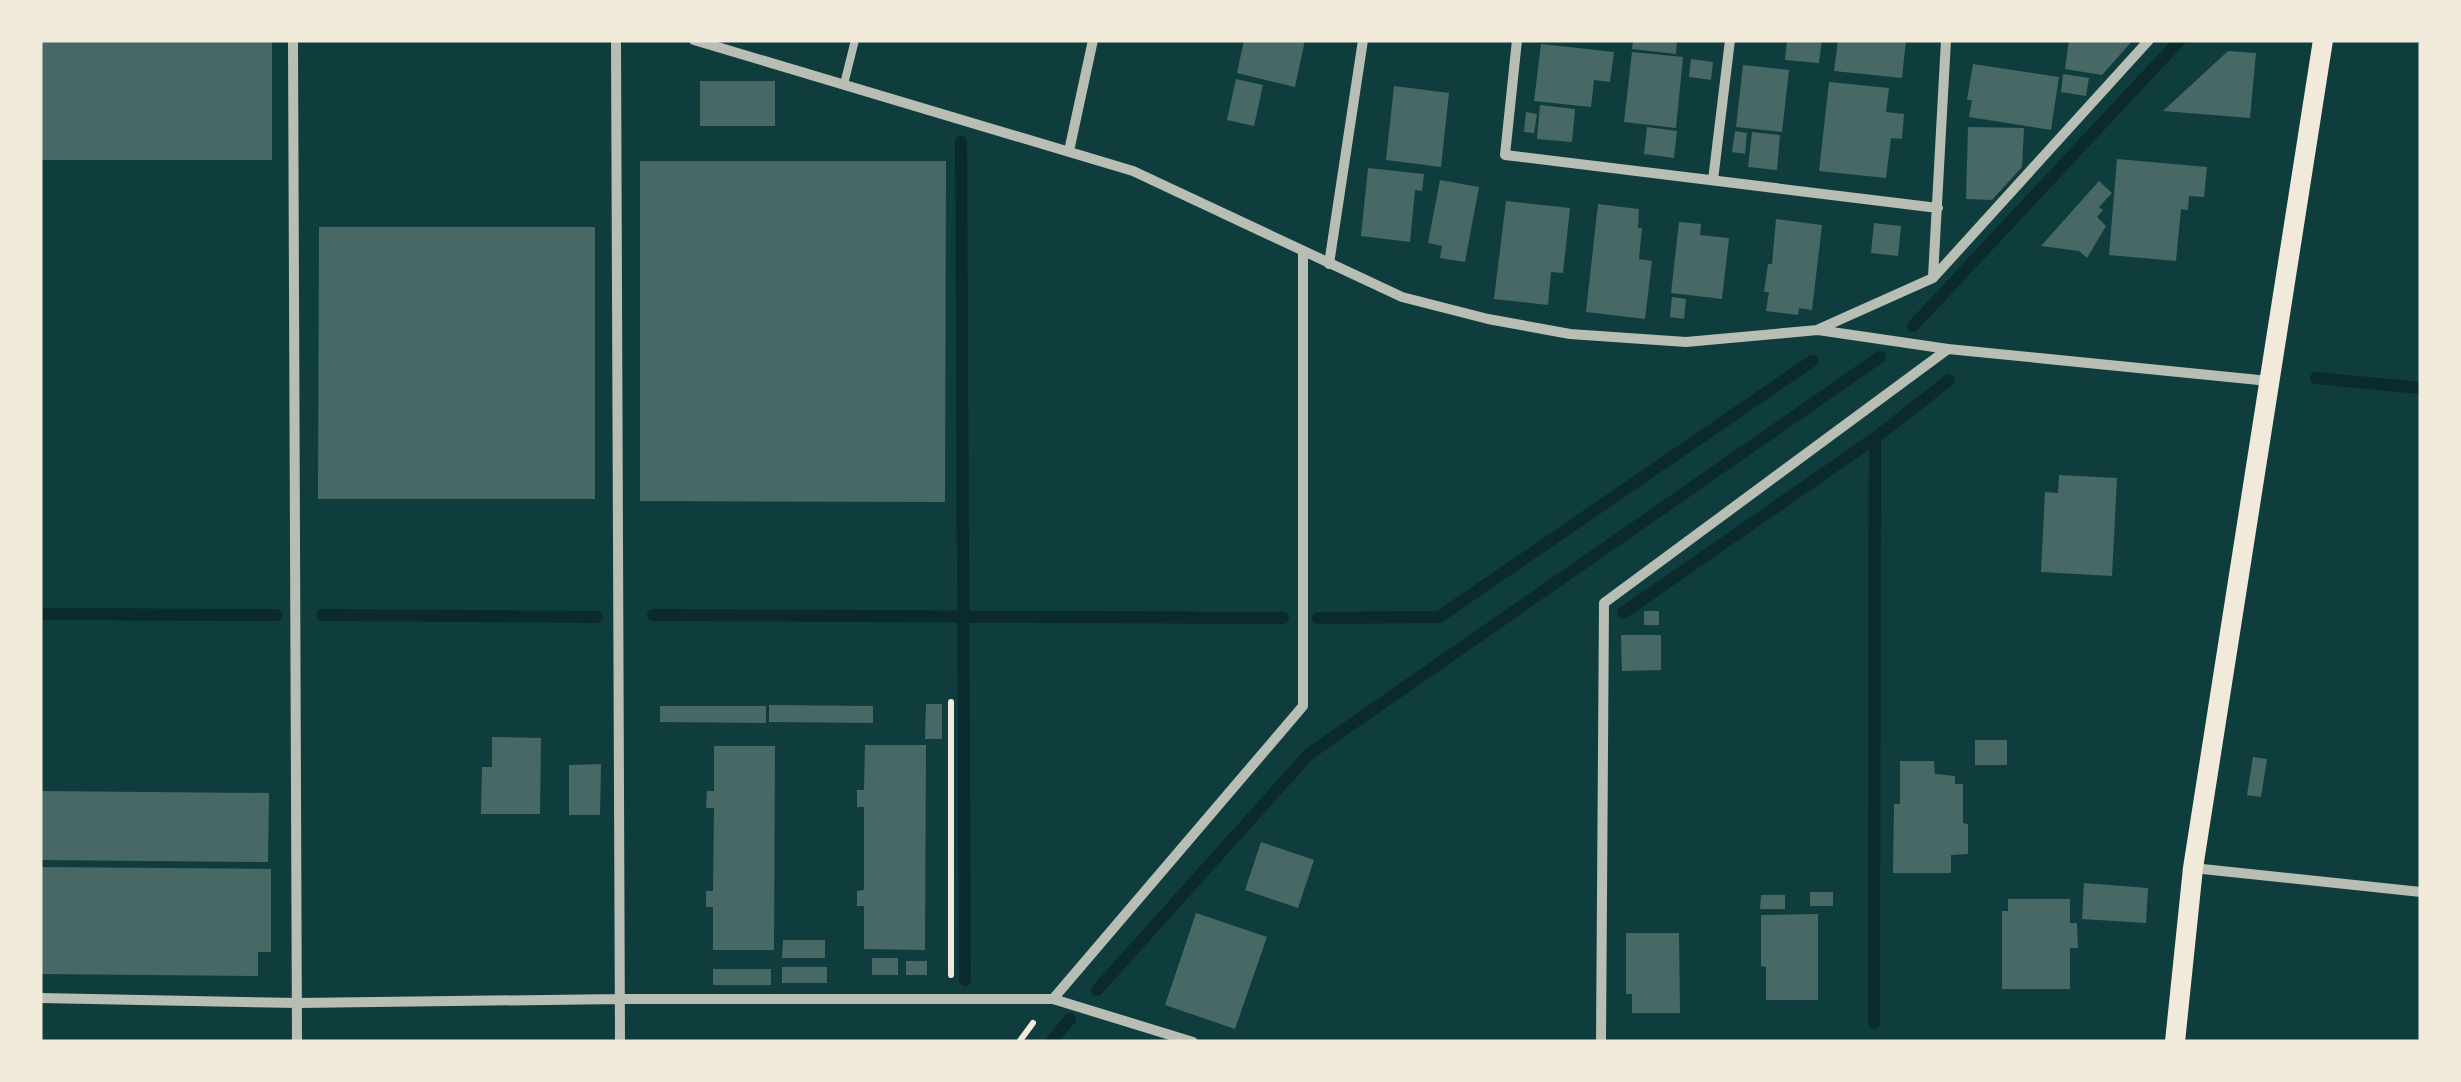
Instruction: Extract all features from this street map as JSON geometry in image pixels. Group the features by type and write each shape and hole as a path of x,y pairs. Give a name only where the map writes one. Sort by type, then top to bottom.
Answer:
{"main road":[{"path":"2175,1042 2193,868 2324,40"}],"street":[{"path":"293,40 297,1042"},
{"path":"616,40 620,1042"},
{"path":"694,40 1133,171 1402,298 1488,319 1570,334 1686,342 1818,330 1948,349 2269,381"},
{"path":"1069,151 1093,40"},
{"path":"1329,264 1364,40"},
{"path":"1517,40 1505,155 1938,208"},
{"path":"1714,180 1730,40"},
{"path":"1932,278 1946,40"},
{"path":"1818,330 1932,278 2149,40"},
{"path":"1053,998 1303,706 1302,252"},
{"path":"1600,1042 1604,602 1948,349"},
{"path":"2193,868 2421,892"},
{"path":"40,998 298,1003 1053,998 1194,1042"}],"lane":[{"path":"844,84 855,40"}],"path":[{"path":"950,702 952,998"}],"building":[{"path":"40,40 272,40 272,160 40,160"},
{"path":"1244,40 1305,40 1295,87 1237,73"},
{"path":"1633,40 1677,40 1676,54 1632,49"},
{"path":"1787,40 1822,40 1819,63 1785,60"},
{"path":"1838,40 1906,40 1902,78 1834,71"},
{"path":"2069,40 2133,40 2102,75 2065,69"},
{"path":"1541,44 1614,52 1610,82 1594,80 1591,107 1534,101"},
{"path":"2228,51 2256,53 2250,118 2163,111"},
{"path":"1632,52 1683,57 1676,128 1624,122"},
{"path":"1691,59 1713,62 1711,80 1689,77"},
{"path":"1973,64 2059,77 2051,130 1969,117 1972,100 1967,100"},
{"path":"1743,65 1789,70 1782,132 1736,127"},
{"path":"2063,74 2089,78 2086,96 2061,92"},
{"path":"1236,79 1263,85 1254,126 1227,120"},
{"path":"700,81 775,81 775,126 700,126"},
{"path":"1829,82 1889,88 1886,112 1904,114 1902,139 1891,138 1886,178 1819,171"},
{"path":"1394,86 1449,93 1441,167 1386,160"},
{"path":"1540,105 1575,109 1572,142 1537,139"},
{"path":"1526,112 1537,114 1534,133 1524,132"},
{"path":"1647,127 1677,131 1674,158 1644,154"},
{"path":"1968,127 2024,128 2022,167 1992,200 1966,199"},
{"path":"1735,131 1747,133 1745,154 1732,152"},
{"path":"1752,132 1780,135 1777,170 1748,167"},
{"path":"2117,159 2207,167 2204,197 2189,196 2188,210 2181,209 2176,261 2109,255"},
{"path":"640,161 946,161 945,502 640,501"},
{"path":"1368,168 1424,174 1422,191 1415,190 1410,242 1361,236"},
{"path":"1440,180 1479,187 1465,262 1440,258 1442,246 1428,243"},
{"path":"2099,181 2112,193 2099,207 2103,210 2097,217 2106,226 2087,258 2079,251 2041,246"},
{"path":"1506,201 1570,208 1563,273 1551,272 1548,305 1494,299"},
{"path":"1598,204 1639,209 1639,259 1652,261 1645,319 1586,312"},
{"path":"1776,219 1822,225 1812,310 1799,308 1798,315 1766,311 1769,292 1764,292 1768,264 1772,264"},
{"path":"1679,222 1701,224 1700,235 1729,238 1722,299 1671,293"},
{"path":"1874,223 1901,226 1898,256 1871,253"},
{"path":"319,227 595,227 595,499 318,499"},
{"path":"1672,297 1686,299 1684,319 1670,317"},
{"path":"2059,475 2117,478 2112,576 2041,572 2045,492 2058,493"},
{"path":"1644,611 1659,611 1659,625 1644,625"},
{"path":"1621,635 1661,635 1661,670 1622,671"},
{"path":"926,704 942,704 942,739 925,739"},
{"path":"769,705 873,706 873,723 769,722"},
{"path":"660,706 766,706 766,723 660,722"},
{"path":"492,737 541,738 540,814 481,814 482,767 492,767"},
{"path":"1975,740 2007,740 2007,765 1975,765"},
{"path":"865,745 926,745 925,950 864,949 864,906 857,906 857,891 864,890 864,807 857,807 857,790 864,790"},
{"path":"714,746 775,746 774,950 713,950 713,907 706,907 706,891 713,891 714,808 706,808 707,791 714,791"},
{"path":"2253,757 2267,759 2261,797 2247,795"},
{"path":"1900,761 1934,761 1935,774 1955,776 1955,784 1963,784 1968,854 1951,855 1951,873 1893,873 1894,804 1900,804"},
{"path":"601,764 600,815 569,815 569,765"},
{"path":"40,791 269,793 268,862 40,860"},
{"path":"1261,842 1314,860 1298,908 1245,890"},
{"path":"40,867 271,869 271,952 258,952 258,976 40,974"},
{"path":"2084,883 2148,888 2146,923 2082,919"},
{"path":"1810,892 1833,892 1833,906 1810,906"},
{"path":"1761,895 1785,895 1785,909 1760,909"},
{"path":"2008,899 2070,899 2070,923 2077,923 2078,948 2070,948 2070,989 2002,989 2002,911 2008,911"},
{"path":"1196,913 1267,937 1235,1029 1165,1005"},
{"path":"1818,914 1818,1000 1766,1000 1761,915"},
{"path":"1626,933 1679,933 1680,1013 1632,1013 1632,994 1626,994"},
{"path":"783,940 825,940 825,958 782,958"},
{"path":"872,958 898,958 898,975 872,975"},
{"path":"906,961 927,961 927,975 906,975"},
{"path":"782,967 827,967 827,983 782,983"},
{"path":"713,969 771,969 771,985 713,985"}],"waterway":[{"path":"1913,326 2180,40"},
{"path":"961,142 965,980"},
{"path":"1097,990 1309,754 1880,357"},
{"path":"1318,618 1439,617 1812,361"},
{"path":"2316,378 2421,388"},
{"path":"1623,613 1875,438 1949,380"},
{"path":"1874,1023 1875,438"},
{"path":"40,614 276,615"},
{"path":"322,615 597,617"},
{"path":"653,615 1283,618"},
{"path":"1051,1042 1070,1019"}]}
